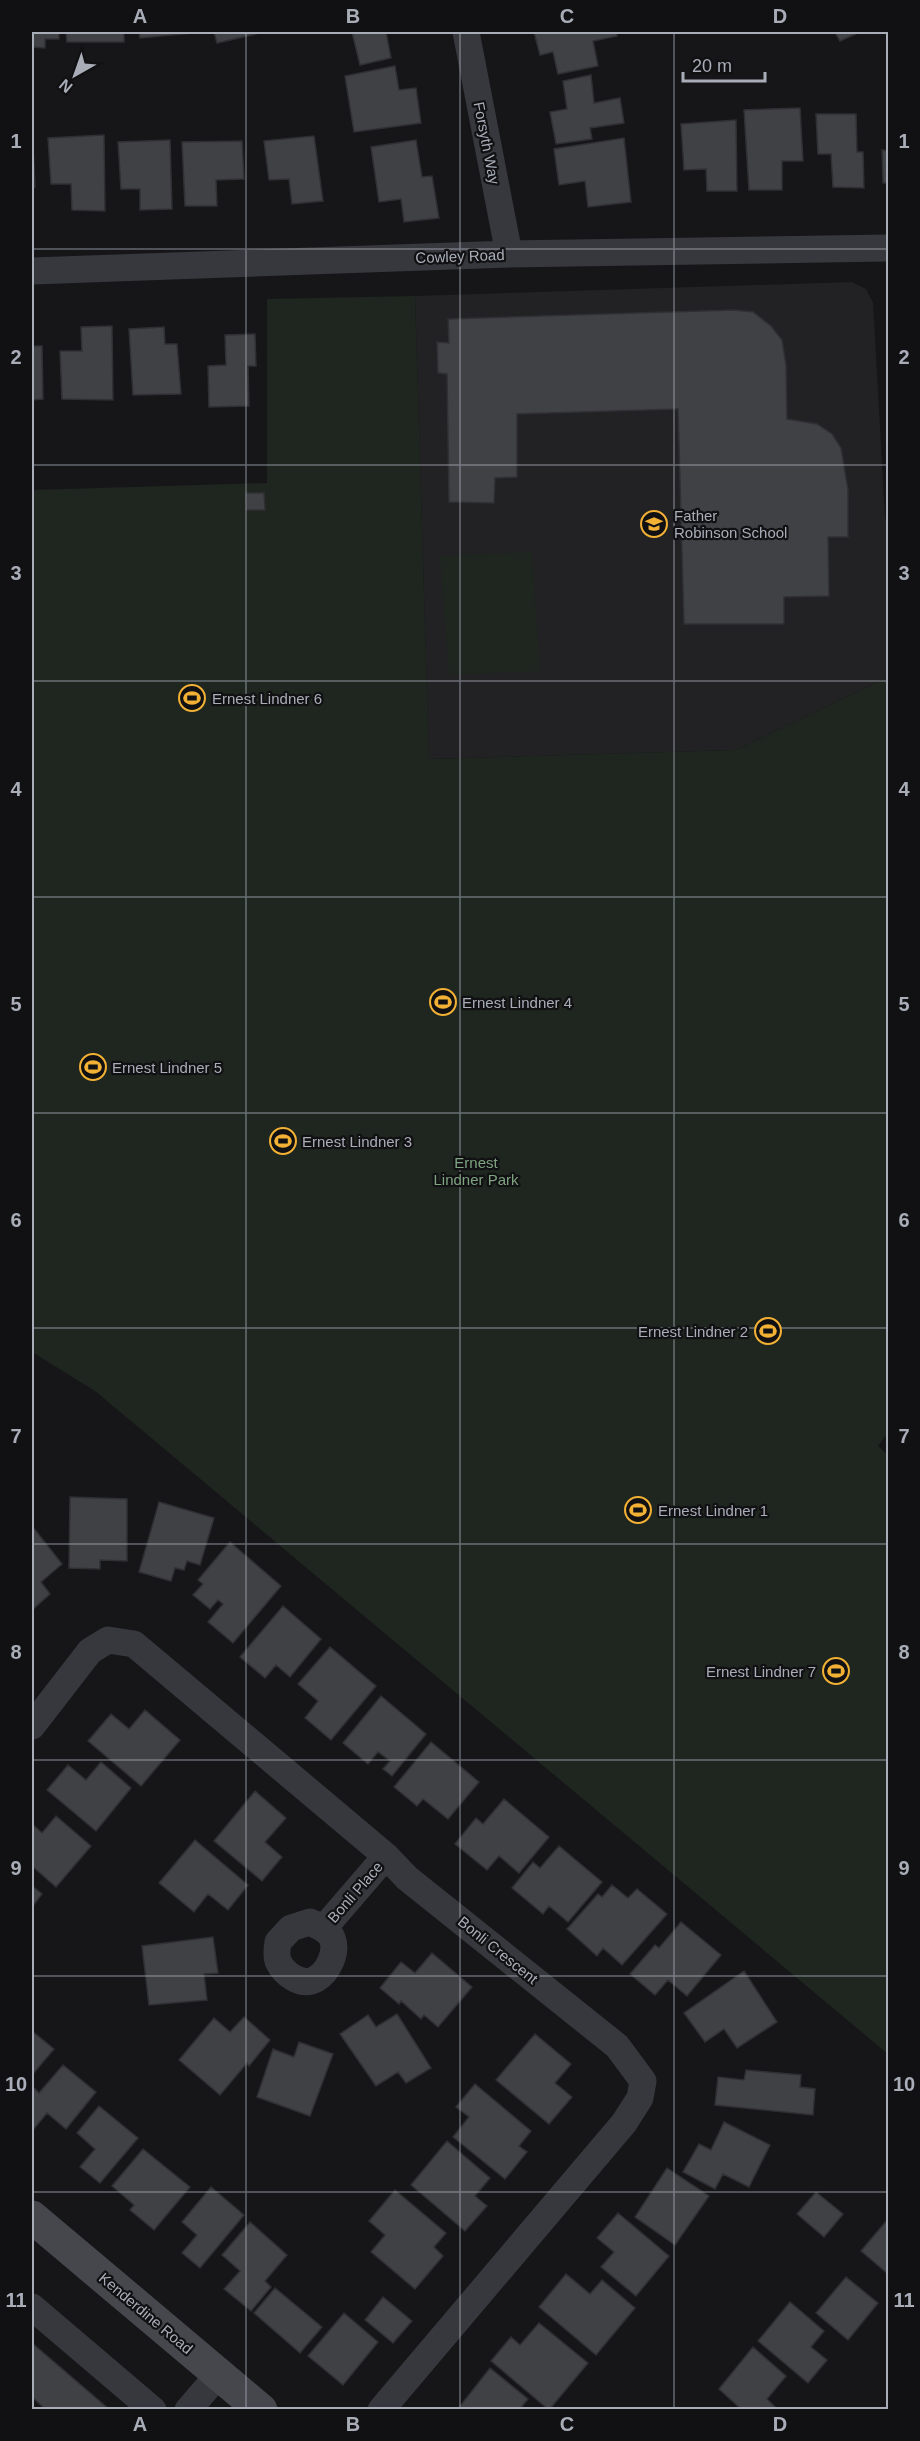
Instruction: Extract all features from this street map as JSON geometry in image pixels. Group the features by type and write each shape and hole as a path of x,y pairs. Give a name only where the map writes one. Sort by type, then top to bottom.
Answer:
{"street":[{"name":"Forsyth Way","path":"466,32 509,254"},
{"name":"Cowley Road","path":"32,271 509,254 888,248"},
{"name":"Bonli Crescent","path":"32,1726 90,1651 108,1640 134,1644 386,1856 407,1878 617,2046 643,2081 640,2098 624,2123 381,2409"},
{"name":"Bonli Place","path":"324,1928 386,1856"},
{"name":"Kenderdine Road","path":"32,2217 261,2409"},
{"path":"32,2307 153,2409"},
{"path":"188,2409 219,2374"}],"shaded area":[{"name":"Father Robinson School","path":"852,282 866,289 873,303 885,517 888,531 888,677 736,750 429,759 415,296"}],"green space":[{"name":"Ernest Lindner Park","path":"415,296 429,759 736,750 888,677 888,1433 878,1446 888,1455 888,2054 95,1391 32,1352 32,490 267,483 267,299"},
{"path":"532,552 540,671 449,675 440,556"}],"building":[{"path":"32,32 59,32 59,39 45,39 45,48 32,47"},
{"path":"66,32 124,32 124,42 67,42"},
{"path":"139,32 203,32 140,38"},
{"path":"214,32 264,32 217,43"},
{"path":"352,32 386,32 391,58 360,65"},
{"path":"534,32 616,32 617,36 593,41 598,66 558,74 553,52 540,55"},
{"path":"835,32 860,32 840,41"},
{"path":"395,66 399,90 416,88 421,123 354,132 345,76"},
{"path":"591,75 594,103 620,98 624,123 590,128 592,139 556,144 550,112 567,109 563,81"},
{"path":"800,108 803,161 782,161 782,190 749,190 744,110"},
{"path":"816,114 856,114 857,152 863,152 864,188 833,187 831,154 818,154"},
{"path":"736,120 737,191 707,191 706,169 684,170 681,124"},
{"path":"104,135 105,211 72,210 71,184 51,184 48,138"},
{"path":"314,136 323,201 292,204 289,179 269,180 264,141"},
{"path":"624,138 631,202 588,207 585,181 559,185 554,149"},
{"path":"170,140 172,209 140,210 140,189 121,189 118,142"},
{"path":"416,140 422,177 432,176 439,218 404,222 401,199 379,202 371,147"},
{"path":"242,141 244,179 216,180 217,206 185,206 182,142"},
{"path":"33,147 35,187 32,187"},
{"path":"882,150 888,151 888,183 883,183"},
{"path":"734,310 753,312 771,326 782,340 786,365 787,419 817,424 832,434 841,448 848,490 848,537 828,537 829,596 784,597 784,624 684,624 678,409 517,414 517,477 495,478 494,503 449,502 447,374 438,373 437,342 449,343 448,319"},
{"path":"112,326 113,400 62,399 60,351 82,351 81,327"},
{"path":"164,327 165,344 177,344 181,394 133,395 129,329"},
{"path":"255,334 256,366 248,366 249,406 209,407 208,366 226,365 225,335"},
{"path":"32,346 42,346 43,399 32,400"},
{"path":"246,493 264,493 265,510 246,510"},
{"path":"70,1497 127,1499 127,1561 100,1560 100,1569 69,1568"},
{"path":"159,1502 214,1518 200,1565 187,1561 184,1570 175,1568 171,1581 139,1572"},
{"path":"32,1526 62,1564 41,1582 50,1594 32,1610"},
{"path":"230,1542 281,1586 233,1643 208,1622 223,1604 218,1600 210,1609 193,1595 203,1584 198,1580"},
{"path":"283,1606 321,1639 290,1677 276,1665 265,1678 240,1657"},
{"path":"330,1647 376,1686 331,1740 305,1718 318,1701 298,1684"},
{"path":"381,1696 426,1734 392,1776 383,1769 390,1761 378,1752 368,1764 343,1743"},
{"path":"145,1710 180,1740 141,1786 88,1741 111,1714 129,1729"},
{"path":"431,1742 479,1782 448,1819 423,1799 417,1806 394,1787"},
{"path":"101,1762 131,1788 96,1831 47,1790 68,1765 86,1780"},
{"path":"255,1791 286,1818 265,1842 282,1857 262,1881 214,1841"},
{"path":"504,1799 549,1837 519,1873 499,1856 487,1870 455,1844 476,1818 483,1824"},
{"path":"56,1816 91,1846 56,1887 32,1866 32,1824 42,1833"},
{"path":"195,1840 248,1885 228,1910 208,1894 194,1912 159,1883"},
{"path":"559,1846 602,1882 568,1922 549,1906 543,1914 512,1888 533,1862 540,1868"},
{"path":"612,1885 628,1898 637,1889 667,1914 622,1965 603,1948 597,1956 567,1929 598,1894 602,1897"},
{"path":"32,1886 42,1894 32,1907"},
{"path":"681,1922 721,1955 687,1996 668,1980 655,1995 630,1974 655,1945 659,1948"},
{"path":"213,1937 218,1973 204,1974 207,2000 149,2005 142,1946"},
{"path":"432,1953 472,1987 438,2027 424,2015 421,2019 401,2001 399,2004 380,1988 401,1962 415,1973"},
{"path":"744,1971 777,2022 737,2048 724,2029 705,2042 684,2013"},
{"path":"397,2014 431,2068 406,2083 398,2072 376,2086 340,2034 368,2015 376,2027"},
{"path":"244,2017 270,2040 249,2066 247,2063 220,2095 179,2060 214,2018 230,2032"},
{"path":"32,2031 54,2049 32,2075"},
{"path":"535,2034 571,2064 555,2083 572,2097 549,2124 496,2080"},
{"path":"299,2042 333,2054 310,2116 257,2097 273,2049 294,2057"},
{"path":"63,2065 96,2092 66,2129 47,2113 33,2130 32,2086 39,2093"},
{"path":"746,2070 801,2075 800,2087 815,2089 813,2115 715,2105 718,2077 744,2080"},
{"path":"475,2084 531,2131 519,2146 527,2152 505,2179 453,2137 469,2117 456,2107"},
{"path":"99,2106 138,2138 100,2183 80,2167 95,2149 77,2133"},
{"path":"724,2122 770,2145 749,2187 723,2174 715,2189 683,2172 699,2144 711,2150"},
{"path":"447,2141 490,2178 475,2196 487,2206 465,2231 411,2185"},
{"path":"143,2149 190,2187 154,2230 130,2210 134,2205 112,2186"},
{"path":"667,2168 709,2196 675,2245 635,2217"},
{"path":"211,2187 244,2215 200,2268 182,2253 197,2235 182,2222"},
{"path":"395,2190 446,2233 434,2247 443,2256 415,2289 371,2252 385,2235 369,2221"},
{"path":"816,2192 843,2214 824,2237 797,2214"},
{"path":"618,2213 669,2256 636,2296 601,2267 614,2252 597,2238"},
{"path":"888,2219 888,2274 861,2251"},
{"path":"250,2222 287,2255 265,2281 271,2287 251,2311 224,2289 240,2271 222,2255"},
{"path":"566,2274 590,2294 602,2280 635,2308 596,2355 539,2307"},
{"path":"846,2277 878,2303 848,2340 816,2313"},
{"path":"275,2288 322,2327 300,2353 254,2313"},
{"path":"383,2297 412,2321 393,2343 365,2320"},
{"path":"790,2302 824,2331 811,2347 827,2360 808,2383 758,2341"},
{"path":"344,2313 378,2342 343,2385 308,2356"},
{"path":"539,2323 588,2363 549,2410 491,2361 511,2337 520,2345"},
{"path":"32,2343 110,2410 46,2410 32,2397"},
{"path":"753,2347 786,2376 767,2399 778,2410 742,2410 719,2389"},
{"path":"490,2368 528,2399 519,2410 457,2410"}],"place":[{"name":"Father Robinson School","path":"654,524"},
{"name":"Ernest Lindner 6","path":"192,698"},
{"name":"Ernest Lindner 4","path":"443,1002"},
{"name":"Ernest Lindner 5","path":"93,1067"},
{"name":"Ernest Lindner 3","path":"283,1141"},
{"name":"Ernest Lindner 2","path":"768,1331"},
{"name":"Ernest Lindner 1","path":"638,1510"},
{"name":"Ernest Lindner 7","path":"836,1671"}]}
